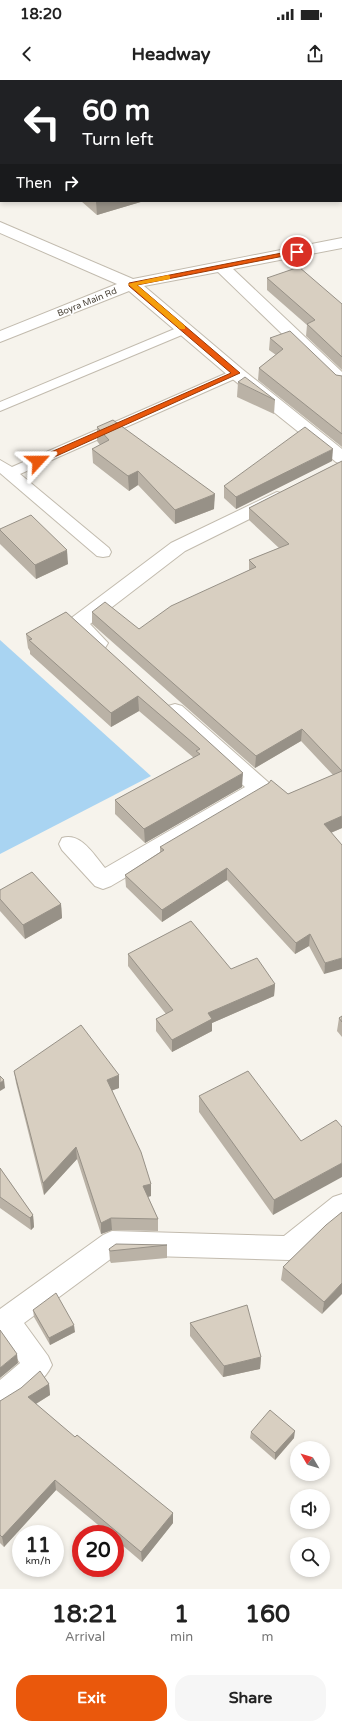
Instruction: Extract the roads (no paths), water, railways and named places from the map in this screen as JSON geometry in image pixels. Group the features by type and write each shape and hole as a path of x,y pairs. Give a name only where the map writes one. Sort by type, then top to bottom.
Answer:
{"street":[{"path":"0,227 131,284 236,373 337,465"},
{"name":"Boyra Main Rd","path":"0,337 131,284 342,243"},
{"path":"222,267 342,382"},
{"path":"113,656 77,624 178,547 292,490"},
{"path":"70,844 103,880 260,788 160,698"},
{"path":"0,1398 38,1365 6,1320 112,1243 289,1248 342,1205"}],"lane":[{"path":"0,407 184,328"},
{"path":"103,552 5,469 236,373"}],"water":[{"path":"0,640 151,776 0,854"}]}
